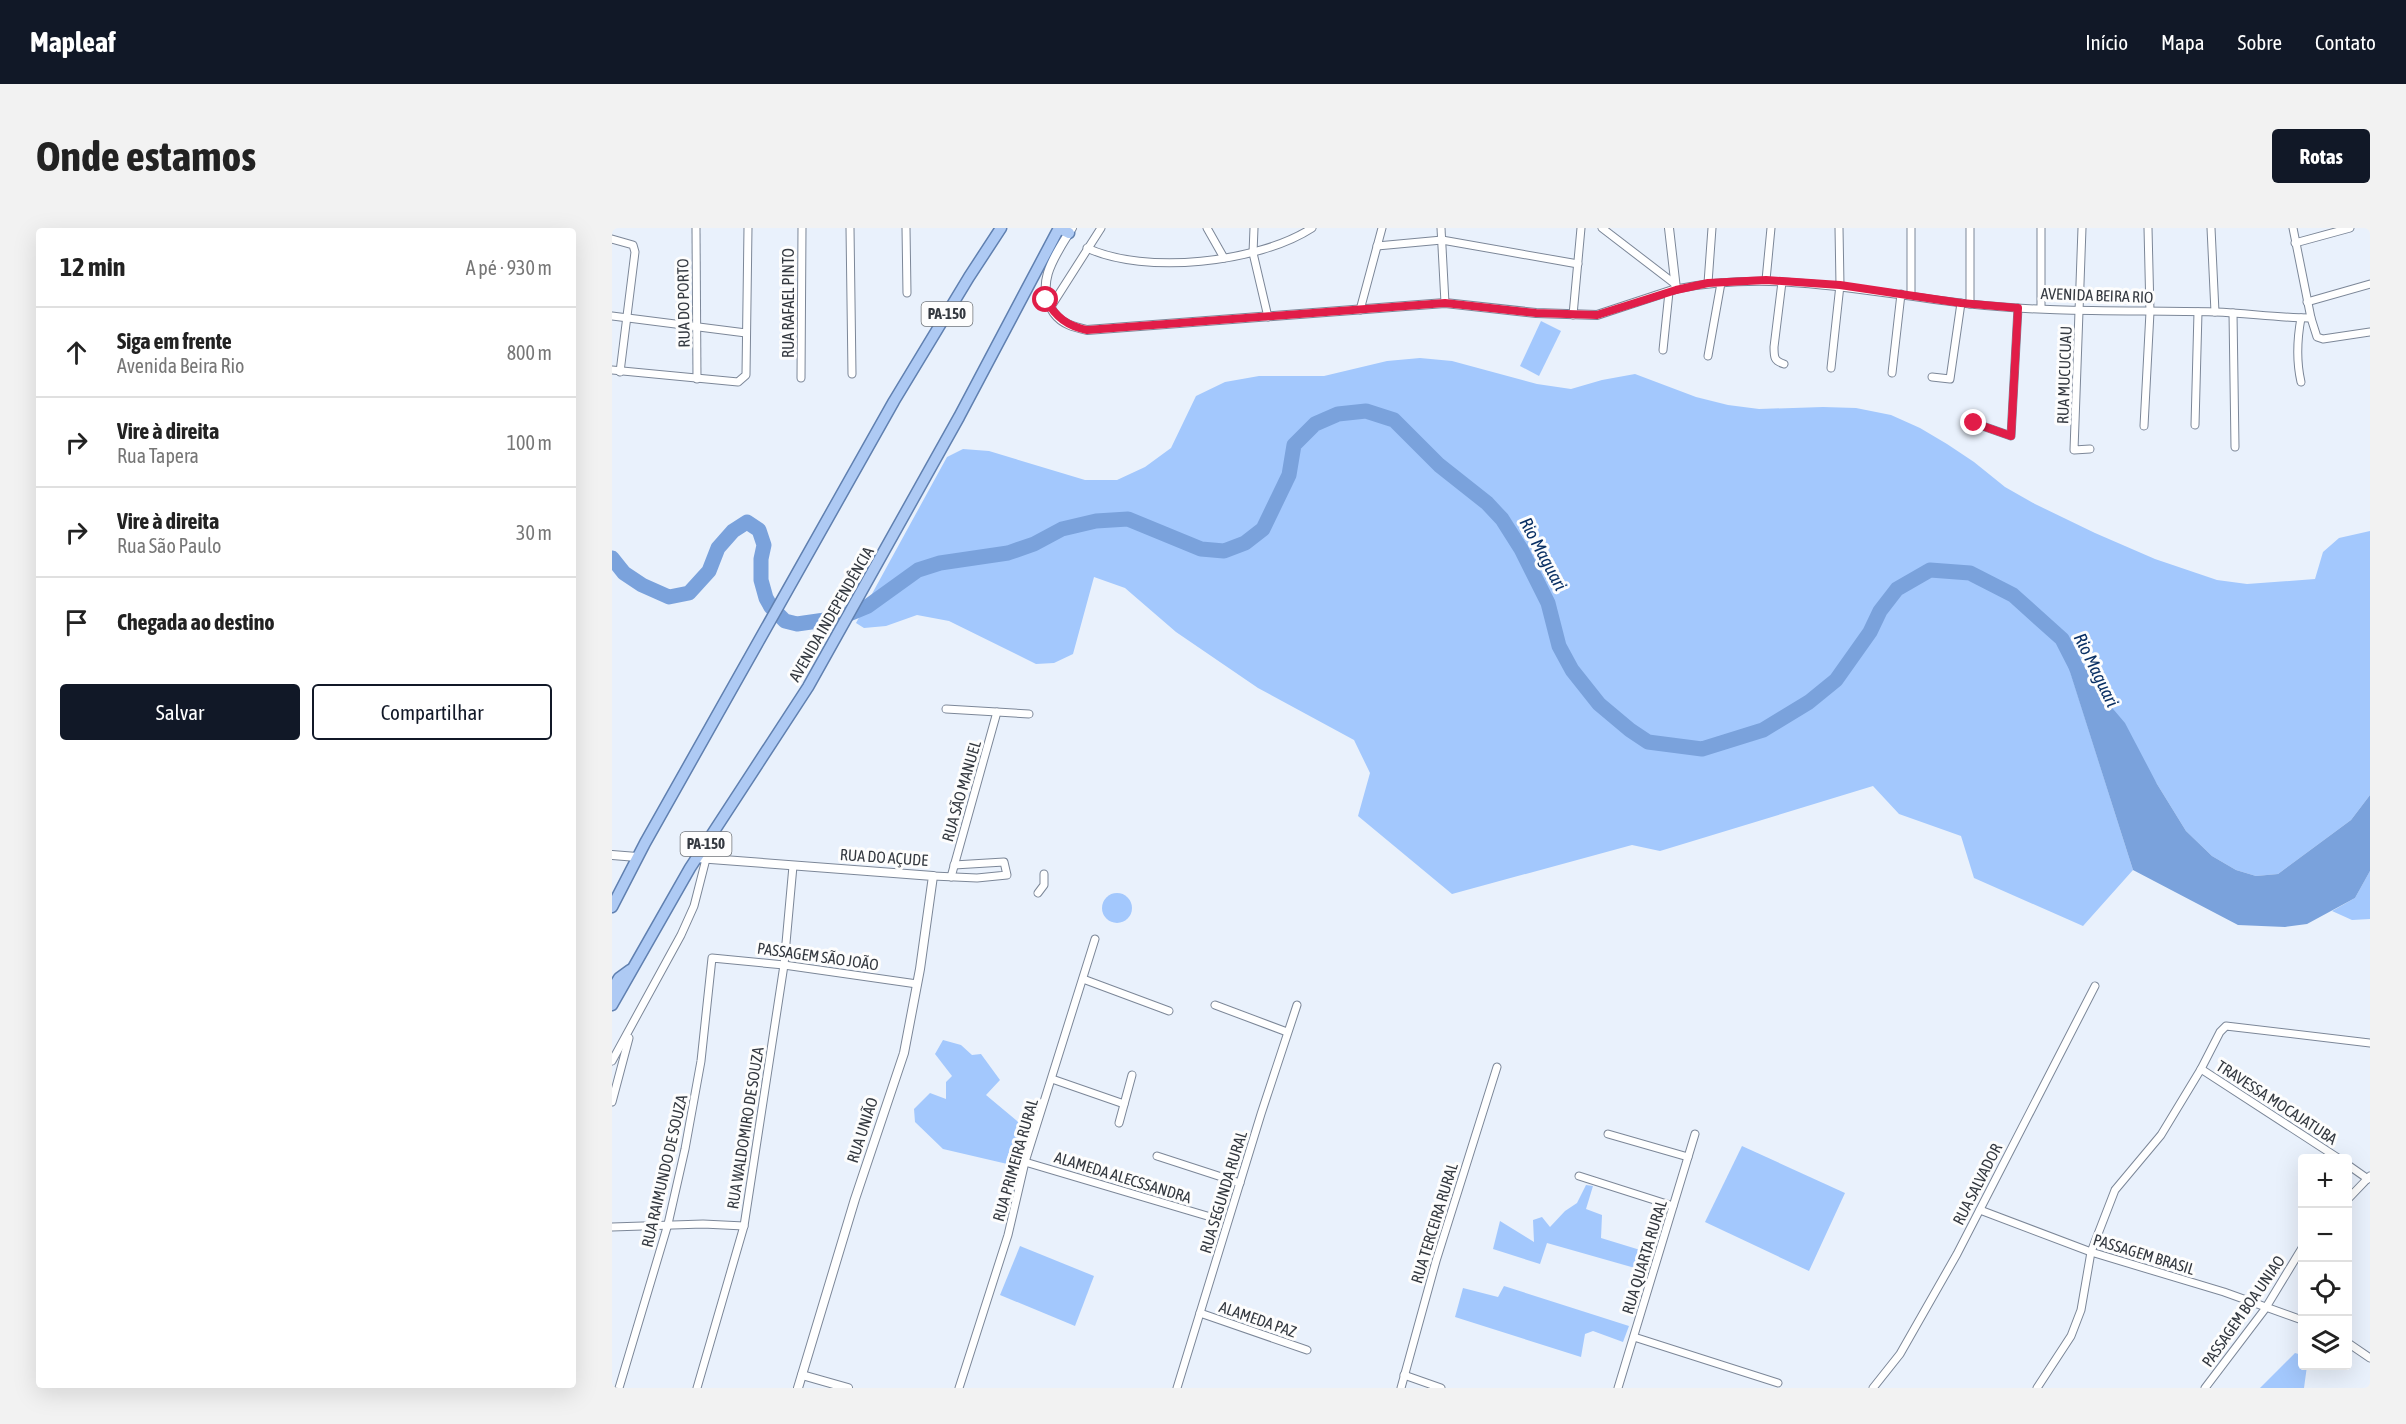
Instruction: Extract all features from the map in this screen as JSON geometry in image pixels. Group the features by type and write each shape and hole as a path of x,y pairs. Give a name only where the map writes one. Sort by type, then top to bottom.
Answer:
{"main road":[{"name":"PA-150","path":"612,907 637,857 894,401 969,277 1002,228"},
{"name":"AVENIDA INDEPENDÊNCIA","path":"612,1005 808,687 1066,230"},
{"path":"612,990 620,978 635,966"}],"street":[{"name":"RUA DO PORTO","path":"696,228 698,379"},
{"path":"612,239 633,245 635,252 627,318 616,371 738,382 746,375 748,228"},
{"name":"RUA RAFAEL PINTO","path":"801,378 802,228"},
{"path":"850,228 852,374"},
{"path":"906,228 907,293"},
{"path":"1050,308 1101,228"},
{"path":"1207,228 1224,258"},
{"path":"1254,228 1253,253 1268,317"},
{"path":"1088,248 1105,256 1170,263 1253,253 1283,243 1312,228"},
{"path":"1360,310 1382,228"},
{"path":"1441,228 1445,303"},
{"path":"1573,315 1581,228"},
{"path":"1602,228 1673,288"},
{"path":"1663,350 1673,288 1669,228"},
{"path":"1708,283 1712,228"},
{"path":"1766,280 1771,228"},
{"path":"1831,368 1840,285 1839,228"},
{"path":"1911,228 1911,295"},
{"path":"1970,228 1970,304"},
{"path":"2041,228 2041,308"},
{"name":"RUA MUCUCUAU","path":"2082,228 2074,450 2090,449"},
{"path":"2144,426 2150,312 2148,228"},
{"path":"2211,228 2215,312"},
{"path":"2293,228 2314,333 2320,338 2370,332"},
{"path":"2295,243 2350,228"},
{"path":"1050,308 1046,300 1044,282 1066,230"},
{"path":"1377,246 1443,240 1578,264"},
{"name":"AVENIDA BEIRA RIO","path":"1050,308 1058,318 1068,324 1087,330 1445,303 1573,315 1597,315 1673,288 1708,283 1766,280 1840,285 1961,303 2018,308 2215,312 2310,318"},
{"path":"1782,282 1774,358 1777,362 1784,364"},
{"path":"1708,356 1721,283"},
{"path":"2307,302 2370,284"},
{"path":"1892,373 1901,294"},
{"path":"1932,377 1950,379 1961,303"},
{"path":"1974,423 2011,436 2018,308"},
{"path":"2195,425 2198,312"},
{"path":"2233,313 2235,447"},
{"path":"612,316 746,333"},
{"path":"2301,318 2297,338 2297,364 2301,382"},
{"path":"946,710 1029,714"},
{"name":"RUA SÃO MANUEL","path":"951,877 997,712"},
{"path":"612,855 637,857"},
{"path":"612,1061 631,1030 694,906 702,859"},
{"name":"RUA DO AÇUDE","path":"702,859 755,861 794,866 951,877 1006,875 1004,862 954,865"},
{"name":"RUA WALDOMIRO DE SOUZA","path":"697,1388 744,1226 784,964 794,866"},
{"path":"1038,893 1044,885 1044,874"},
{"name":"RUA UNIÃO","path":"798,1388 855,1199 904,1053 933,876"},
{"name":"RUA PRIMEIRA RURAL","path":"959,1388 1008,1235 1025,1162 1095,939"},
{"name":"PASSAGEM SÃO JOÃO","path":"714,957 784,964 917,984"},
{"name":"RUA RAIMUNDO DE SOUZA","path":"619,1388 668,1224 695,1098 711,961 714,957"},
{"path":"1083,979 1168,1011"},
{"name":"RUA SALVADOR","path":"1873,1388 1900,1354 1957,1254 2095,986"},
{"path":"1215,1005 1290,1032"},
{"name":"RUA SEGUNDA RURAL","path":"1177,1388 1200,1312 1210,1269 1298,1005"},
{"path":"2037,1388 2071,1336 2081,1310 2091,1252 2115,1190 2152,1147 2201,1069 2220,1032 2226,1026 2370,1043"},
{"path":"612,1102 631,1030"},
{"name":"RUA TERCEIRA RURAL","path":"1401,1388 1469,1142 1487,1107 1497,1067"},
{"name":"TRAVESSA MOCAJATUBA","path":"2201,1069 2332,1154"},
{"path":"1119,1123 1132,1075"},
{"path":"1052,1079 1124,1104"},
{"path":"1608,1134 1688,1157"},
{"name":"RUA QUARTA RURAL","path":"1618,1388 1642,1302 1695,1134"},
{"path":"1157,1156 1240,1183"},
{"name":"ALAMEDA ALECSSANDRA","path":"1025,1162 1214,1218"},
{"name":"TRAVESSA MOCAJATUBA","path":"2352,1167 2369,1178"},
{"path":"1578,1176 1673,1206"},
{"path":"2352,1195 2369,1178"},
{"name":"PASSAGEM BRASIL","path":"1980,1210 2091,1252 2224,1292 2265,1309 2298,1319"},
{"path":"612,1227 668,1224 744,1226"},
{"name":"PASSAGEM BOA UNIAO","path":"2205,1388 2265,1309 2298,1255"},
{"name":"ALAMEDA PAZ","path":"1200,1312 1307,1350"},
{"path":"1634,1337 1778,1383"},
{"path":"2352,1346 2370,1358"},
{"path":"802,1375 848,1388"},
{"path":"1404,1375 1441,1388"}],"shaded area":[{"path":"1541,321 1561,331 1539,376 1520,366"},
{"path":"1420,358 1452,361 1537,384 1571,389 1635,374 1696,397 1728,405 1759,409 1856,408 1891,415 1947,444 2005,487 2035,504 2155,559 2217,580 2247,584 2315,579 2323,552 2339,538 2370,531 2370,795 2351,820 2278,874 2256,876 2236,870 2212,856 2186,831 2157,784 2064,652 2133,870 2083,926 1974,878 1961,836 1899,814 1873,786 1660,851 1632,845 1452,894 1358,816 1370,773 1354,740 1258,688 1176,632 1125,588 1094,577 1073,654 1054,663 1036,664 949,621 917,615 886,626 864,628 856,623 947,457 963,449 989,451 1085,480 1117,480 1145,467 1171,448 1196,396 1225,382 1259,376 1324,376 1387,361"},
{"path":"2063,650 2125,723 2157,784 2186,831 2212,856 2236,870 2256,876 2278,874 2351,820 2370,795 2370,871 2355,898 2307,924 2285,927 2238,925 2133,870"},
{"path":"2370,871 2370,919 2352,920 2332,911 2355,898"},
{"path":"1117,893 1128,897 1132,908 1128,919 1117,923 1106,919 1102,908 1106,897"},
{"path":"943,1040 961,1045 972,1055 981,1054 1000,1080 986,1095 1029,1131 1016,1166 943,1149 915,1122 914,1109 930,1093 946,1099 946,1082 952,1076 935,1054"},
{"path":"1742,1146 1845,1193 1809,1271 1705,1222"},
{"path":"1586,1185 1593,1186 1586,1209 1602,1215 1601,1238 1650,1253 1642,1270 1547,1243 1540,1264 1493,1249 1500,1221 1534,1242 1533,1220 1542,1217 1550,1227 1565,1211 1577,1203"},
{"path":"1020,1246 1094,1276 1075,1326 1000,1295"},
{"path":"1504,1286 1629,1326 1623,1342 1593,1331 1585,1334 1581,1357 1455,1317 1463,1288 1498,1297"},
{"path":"2295,1353 2298,1354 2298,1370 2306,1370 2304,1388 2260,1388"}],"waterway":[{"name":"Rio Maguari","path":"612,558 624,573 642,585 669,597 689,593 709,571 718,548 733,531 747,522 759,530 764,545 761,580 766,598 771,607 785,621 797,624 839,618 868,606 918,570 940,563 1008,553 1034,544 1062,529 1096,521 1128,519 1201,549 1224,551 1245,543 1263,529 1289,475 1294,445 1315,424 1338,414 1366,411 1394,420 1439,465 1487,503 1502,519 1521,549 1548,603 1559,646 1572,670 1599,704 1648,742 1702,749 1763,730 1809,702 1836,680 1870,632 1880,611 1897,589 1930,570 1970,573 2013,595 2062,639 2084,682"}],"route":[{"path":"1046,300 1058,318 1076,328 1087,330 1445,303 1584,316 1597,315 1676,290 1708,283 1766,280 1840,285 1961,303 2018,308 2011,436 1974,423"}]}
